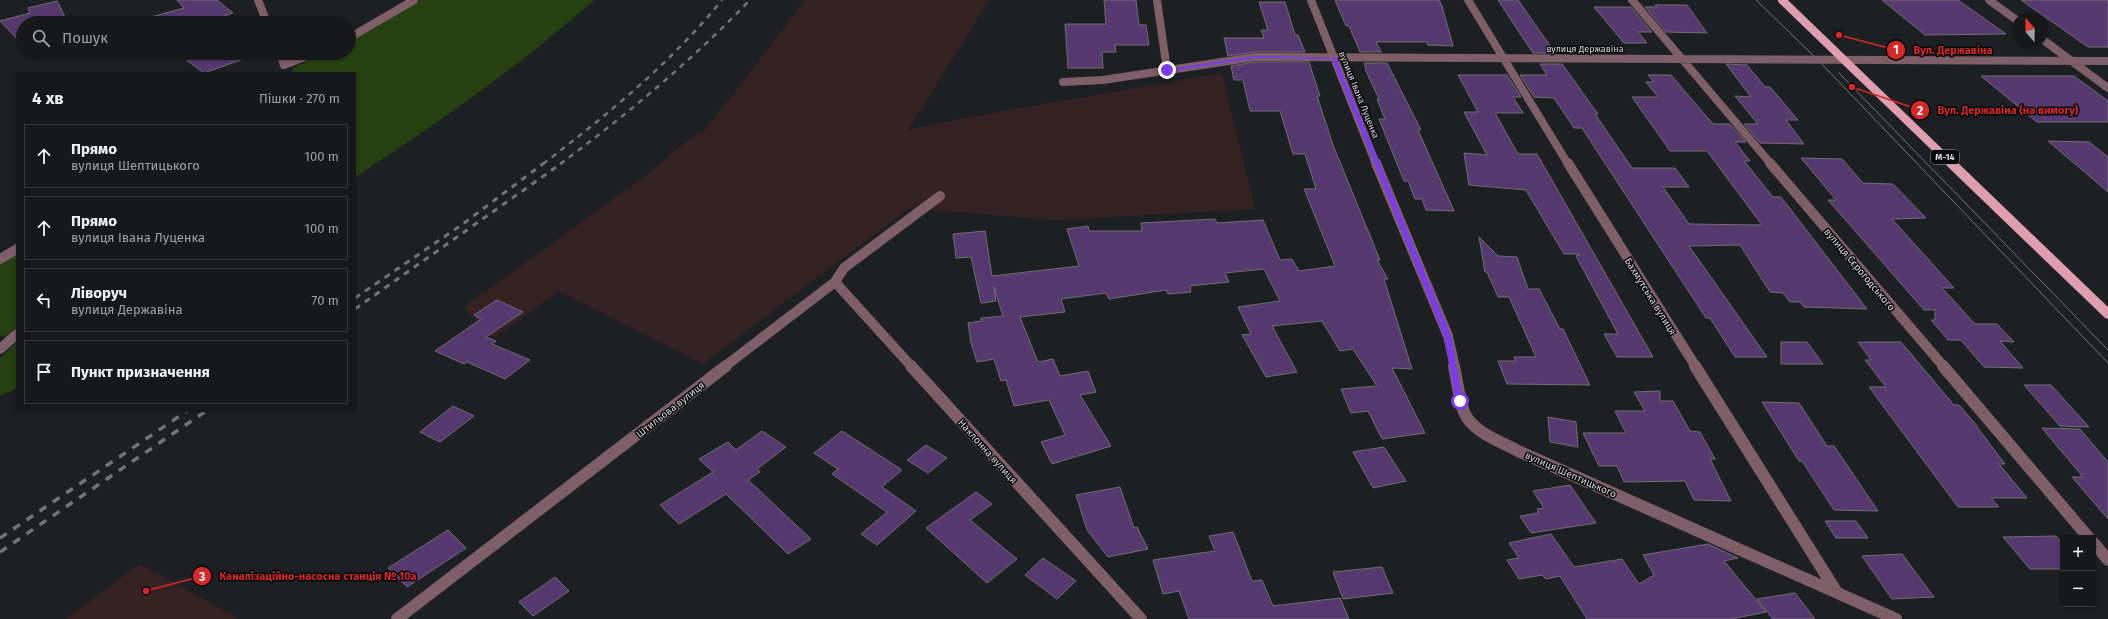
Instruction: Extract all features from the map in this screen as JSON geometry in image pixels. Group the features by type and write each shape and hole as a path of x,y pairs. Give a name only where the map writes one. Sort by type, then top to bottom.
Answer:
{"main road":[{"name":"М-14","path":"1782,0 2108,314"}],"street":[{"path":"258,0 264,16"},
{"path":"356,34 414,0"},
{"path":"1157,0 1167,70"},
{"name":"вулиця Івана Луценка","path":"1311,0 1389,197"},
{"name":"Бахмутська вулиця","path":"1468,0 1502,58 1836,591"},
{"name":"вулиця Сєрогодського","path":"1632,0 2086,535"},
{"path":"1989,0 2012,17"},
{"path":"2048,43 2108,88"},
{"name":"вулиця Державіна","path":"1063,82 1103,80 1255,57 2108,61"},
{"path":"282,60 284,65 282,72"},
{"path":"284,65 297,60"},
{"name":"Штильова вулиця","path":"397,619 835,282 844,268 940,196"},
{"name":"вулиця Шептицького","path":"1389,197 1448,336 1460,401 1470,422 1485,434 1518,451 1836,591 1896,619"},
{"path":"0,259 16,250"},
{"name":"Наклонна вулиця","path":"835,282 1141,619"},
{"path":"0,349 16,335"},
{"path":"2096,546 2108,560"}],"shaded area":[{"path":"805,0 990,0 908,130 959,119 1222,73 1255,209 1055,220 909,208 703,364 559,291 494,338 464,307 648,174 679,147 707,128"},
{"path":"140,564 239,619 66,619"}],"green space":[{"path":"420,0 594,0 508,71 417,136 356,176 356,72 292,72 293,68 311,60 356,60 356,37"},
{"path":"16,254 16,327 5,337 0,335 0,263"},
{"path":"16,343 16,388 0,396 0,358"}],"building":[{"path":"177,0 217,0 233,13 224,16 155,16 184,8"},
{"path":"1104,0 1136,0 1139,25 1146,25 1149,45 1115,45 1116,52 1102,52 1103,68 1068,68 1065,24 1106,24"},
{"path":"1335,0 1439,0 1453,46 1428,45 1427,42 1376,42 1381,52 1360,52 1349,26 1346,26"},
{"path":"1498,0 1518,0 1555,53 1533,53"},
{"path":"1882,0 1958,0 2006,34 1925,35"},
{"path":"2021,0 2108,0 2108,47 2088,47 2048,19 2048,12 2038,12"},
{"path":"57,1 64,16 19,16 30,13 28,8"},
{"path":"1259,2 1285,2 1295,35 1298,35 1305,52 1255,52 1228,56 1224,38 1264,38 1261,30 1268,30"},
{"path":"1655,5 1687,5 1707,33 1666,32 1645,7 1657,7"},
{"path":"1594,7 1631,7 1652,32 1638,32 1647,43 1624,43"},
{"path":"16,17 16,38 0,21"},
{"path":"186,60 241,60 207,72 203,72"},
{"path":"1255,62 1309,62 1320,96 1317,96 1333,145 1380,260 1377,260 1388,279 1384,279 1412,369 1392,368 1425,433 1382,439 1368,411 1351,413 1341,389 1377,386 1353,349 1340,351 1322,321 1272,326 1297,372 1266,377 1242,335 1251,334 1238,307 1280,301 1264,269 1225,273 1229,282 1190,286 1191,292 1168,294 1166,290 1109,299 1106,293 1061,299 1065,312 1020,317 1038,362 1053,359 1060,376 1088,371 1096,392 1080,395 1111,446 1052,464 1041,442 1065,435 1049,400 1014,406 1006,380 1001,381 994,359 977,362 971,343 968,323 981,321 981,318 1003,316 994,287 996,301 981,303 971,257 956,258 953,234 985,231 992,276 1079,266 1067,229 1088,226 1089,231 1142,231 1141,223 1215,219 1217,223 1263,220 1280,260 1292,259 1299,271 1335,266 1304,189 1316,189 1305,154 1293,154 1280,111 1250,111 1243,80 1234,80 1231,66"},
{"path":"1364,63 1387,63 1421,130 1418,130 1454,211 1426,210 1422,199 1415,199 1408,181 1404,181 1379,119 1385,119 1377,99 1379,99 1365,69"},
{"path":"1540,64 1562,64 1598,114 1595,114 1632,168 1675,168 1689,187 1663,187 1689,224 1762,225 1707,151 1670,151 1632,97 1658,97 1646,82 1654,82 1648,75 1671,75 1713,124 1730,124 1746,142 1735,142 1750,161 1744,161 1773,197 1781,197 1867,309 1804,307 1800,302 1790,302 1783,293 1770,292 1740,245 1689,246 1767,357 1735,357 1710,318 1706,318 1582,128 1574,128 1554,98 1534,97 1520,75 1547,75"},
{"path":"1726,64 1747,65 1765,87 1770,87 1798,120 1786,120 1804,144 1760,143 1744,124 1758,124 1735,96 1751,97"},
{"path":"1458,75 1507,75 1521,97 1513,97 1523,113 1495,113 1518,154 1537,154 1653,357 1617,357 1604,334 1618,334 1576,256 1580,254 1564,254 1526,190 1469,185 1464,153 1487,155 1464,112 1478,112"},
{"path":"1981,76 2074,76 2108,101 2108,122 2037,122"},
{"path":"2048,141 2089,142 2108,157 2108,192"},
{"path":"1801,158 1842,159 1863,183 1893,184 1926,218 1892,219 1954,288 1942,288 1975,324 1997,324 2014,342 2000,341 2023,368 1984,367 1961,340 1948,340 1931,320 1935,320 1935,310 1924,310 1828,200 1836,200"},
{"path":"1479,237 1498,256 1517,257 1528,289 1539,289 1560,329 1563,329 1590,385 1507,384 1498,361 1516,361 1514,357 1536,357 1509,297 1498,297 1487,272 1485,272"},
{"path":"497,300 523,312 486,337 496,341 492,344 530,360 505,379 467,362 464,364 435,351 481,319 474,315"},
{"path":"1781,342 1807,342 1823,364 1781,364"},
{"path":"1858,342 1901,342 1954,405 1959,405 1978,427 2005,464 1999,464 2027,498 1991,498 1999,507 1958,507 1869,387 1886,387 1865,360 1871,360"},
{"path":"2024,385 2051,385 2089,427 2060,426"},
{"path":"1660,391 1660,401 1673,401 1690,431 1700,432 1715,459 1710,459 1731,501 1694,500 1685,481 1624,482 1617,466 1599,466 1583,433 1626,433 1615,411 1645,411 1634,392"},
{"path":"1762,402 1799,403 1827,446 1834,446 1878,511 1834,510 1802,461 1799,461"},
{"path":"453,406 474,416 440,442 420,432"},
{"path":"1548,417 1576,422 1578,447 1550,442"},
{"path":"2042,428 2080,429 2108,462 2108,519 2072,477 2083,477"},
{"path":"762,431 786,447 757,469 760,472 748,480 811,539 788,554 726,494 679,524 660,505 713,472 699,459 728,442 736,450"},
{"path":"842,431 902,470 882,487 916,511 877,545 861,534 887,512 832,474 838,469 814,453"},
{"path":"926,445 947,458 928,473 907,460"},
{"path":"1384,447 1406,481 1373,488 1353,452"},
{"path":"1570,485 1596,523 1531,533 1520,516 1539,513 1537,509 1544,508 1533,491"},
{"path":"1120,487 1134,528 1137,527 1148,549 1108,557 1087,530 1076,495"},
{"path":"976,492 992,504 970,520 1017,559 987,583 926,528"},
{"path":"1825,521 1856,521 1868,538 1836,538"},
{"path":"448,530 466,548 407,587 388,568"},
{"path":"1233,532 1252,581 1262,580 1273,606 1340,598 1349,619 1189,619 1179,591 1163,594 1153,560 1215,551 1209,536"},
{"path":"1551,534 1574,567 1622,559 1639,584 1654,575 1643,555 1708,544 1738,558 1724,561 1766,612 1731,619 1587,619 1560,576 1546,579 1542,575 1519,579 1507,560 1519,558 1509,543"},
{"path":"2056,536 2060,541 2060,569 2030,569 2003,537"},
{"path":"1902,554 1934,597 1892,599 1862,556"},
{"path":"1043,558 1076,581 1057,599 1025,575"},
{"path":"1382,567 1393,593 1343,599 1333,572"},
{"path":"555,577 569,591 533,616 519,602"},
{"path":"1795,593 1815,619 1773,619 1757,599"}],"tram line":[{"path":"1756,0 1818,60 2108,363"},
{"path":"1839,73 2108,350"}],"railway":[{"path":"543,164 614,107 660,67 722,0"},
{"path":"560,164 659,86 750,0"},
{"path":"356,297 460,226 544,163"},
{"path":"356,308 562,163"},
{"path":"0,538 186,412"},
{"path":"0,552 205,412"}],"place":[{"name":"Вул. Державіна","path":"1839,35"},
{"name":"Вул. Державіна (на вимогу)","path":"1852,87"},
{"name":"Каналізаційно-насосна станція № 10а","path":"146,591"}],"route":[{"path":"1167,70 1255,57 1334,58 1389,197 1448,336 1460,401"}]}
